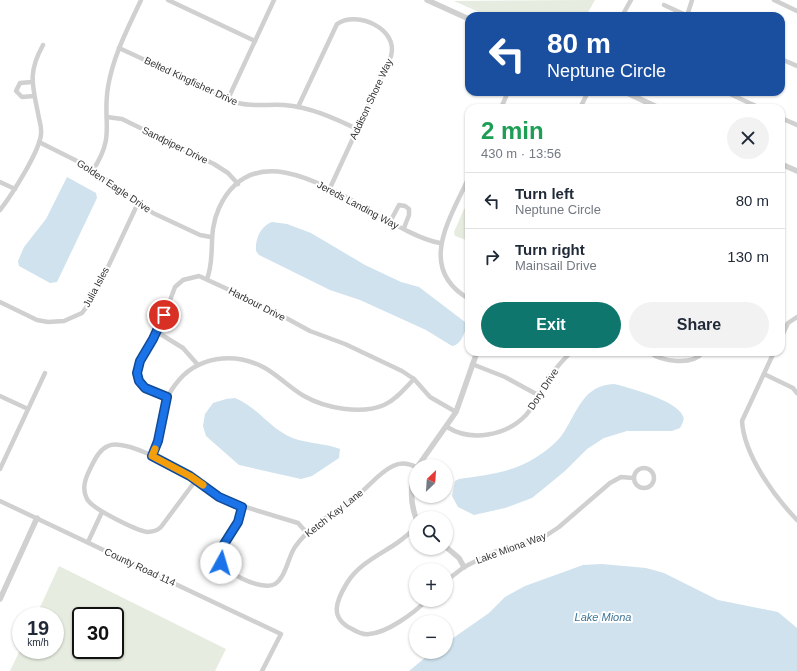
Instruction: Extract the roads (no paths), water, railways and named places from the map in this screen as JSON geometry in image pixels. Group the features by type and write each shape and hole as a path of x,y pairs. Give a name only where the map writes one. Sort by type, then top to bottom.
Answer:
{"street":[{"path":"94,170 106,146 108,132 108,86 119,48 141,0"},
{"path":"168,0 255,41"},
{"path":"228,99 274,0"},
{"path":"428,0 465,17"},
{"path":"624,12 631,0"},
{"path":"688,12 692,0"},
{"path":"774,0 797,11"},
{"path":"664,5 679,12"},
{"name":"Addison Shore Way","path":"298,107 337,24 348,18 358,18 386,32 393,47 391,56 330,188"},
{"path":"0,210 15,189 39,142 41,131 32,82 34,62 42,45"},
{"name":"Belted Kingfisher Drive","path":"119,48 244,105 283,105 298,107 326,115 357,129"},
{"path":"785,61 797,66"},
{"path":"32,82 20,83 16,91 22,97 34,96"},
{"path":"634,96 651,104"},
{"path":"734,96 752,104"},
{"name":"Sandpiper Drive","path":"107,117 122,119 214,164 228,173 238,184"},
{"path":"785,120 797,125"},
{"name":"Golden Eagle Drive","path":"39,142 94,170 138,204 153,213 200,235 211,237"},
{"path":"785,166 797,171"},
{"name":"Jereds Landing Way","path":"207,280 212,263 211,237 218,209 225,198 238,184 253,175 279,171 300,176 330,188 390,222 427,239 440,243"},
{"path":"0,182 15,189"},
{"path":"465,186 440,243 441,265 445,276 451,285 465,296"},
{"name":"Julia Isles","path":"0,302 37,320 48,322 64,321 82,313 94,298 138,204"},
{"path":"390,222 397,206 405,206 409,209 410,213 404,228"},
{"name":"Harbour Drive","path":"167,397 145,388 139,381 137,373 140,361 157,332 172,291 178,283 193,276 207,280 264,306 310,331 345,344 402,371 414,379 430,397 456,412"},
{"path":"785,329 788,323 797,316"},
{"path":"157,332 183,348 198,365"},
{"path":"423,459 447,427 456,412 475,356"},
{"name":"Dory Drive","path":"447,427 454,432 469,435 487,435 505,429 527,414 538,394 556,368 567,356"},
{"path":"660,356 684,360 696,358 698,356"},
{"path":"772,356 742,421 743,434 753,459 777,496 797,520"},
{"path":"152,456 158,441 167,397 179,379 198,365 216,359 246,360 264,368 310,399 329,405 355,409 384,405 395,398 414,379"},
{"path":"472,364 505,377 538,394"},
{"path":"0,469 45,373"},
{"path":"764,374 792,388 797,393"},
{"path":"0,396 28,409"},
{"path":"196,480 158,530 153,532 141,530 102,512 91,505 87,499 84,488 86,478 99,454 104,448 115,444 152,456 196,480 219,497 242,507 298,523 308,533"},
{"name":"Ketch Kay Lane","path":"242,507 238,522 221,547 219,557 221,563 228,571 260,586 270,586 279,581 295,547 308,533 359,494 388,468 404,463 409,465"},
{"name":"Lake Miona Way","path":"641,470 650,471 655,478 653,484 647,487 638,486 633,478 635,472 641,470"},
{"name":"Lake Miona Way","path":"453,576 464,567 494,552 544,537 559,527 610,483 621,477 633,478"},
{"name":"County Road 114","path":"0,501 281,634 262,671"},
{"path":"88,542 102,512"},
{"path":"0,599 37,518"},
{"path":"409,534 396,544 366,563 353,575 343,590 336,611 337,617 345,626 359,633 369,634 401,620 418,607"},
{"path":"453,553 459,558 464,567"}],"water":[{"path":"67,177 96,193 97,198 57,282 50,283 19,266 18,261 24,247 46,219"},
{"path":"272,222 287,224 311,233 365,265 401,282 419,287 465,322 465,331 462,339 458,344 452,346 426,330 360,300 330,290 259,255 256,251 257,238 261,230"},
{"path":"614,384 631,388 672,405 679,410 684,418 680,428 672,431 627,431 604,438 587,449 565,471 532,498 505,508 474,515 458,507 453,498 455,481 508,470 526,463 543,453 561,436 583,400 596,389 604,385"},
{"path":"235,398 249,405 277,429 289,437 340,449 339,458 312,476 301,479 239,465 206,436 203,426 205,414 213,403"},
{"name":"Lake Miona","path":"602,564 646,568 664,573 718,600 778,612 797,628 797,671 409,671 424,659 453,659 453,638 489,613 505,597 525,586 583,565"}]}
